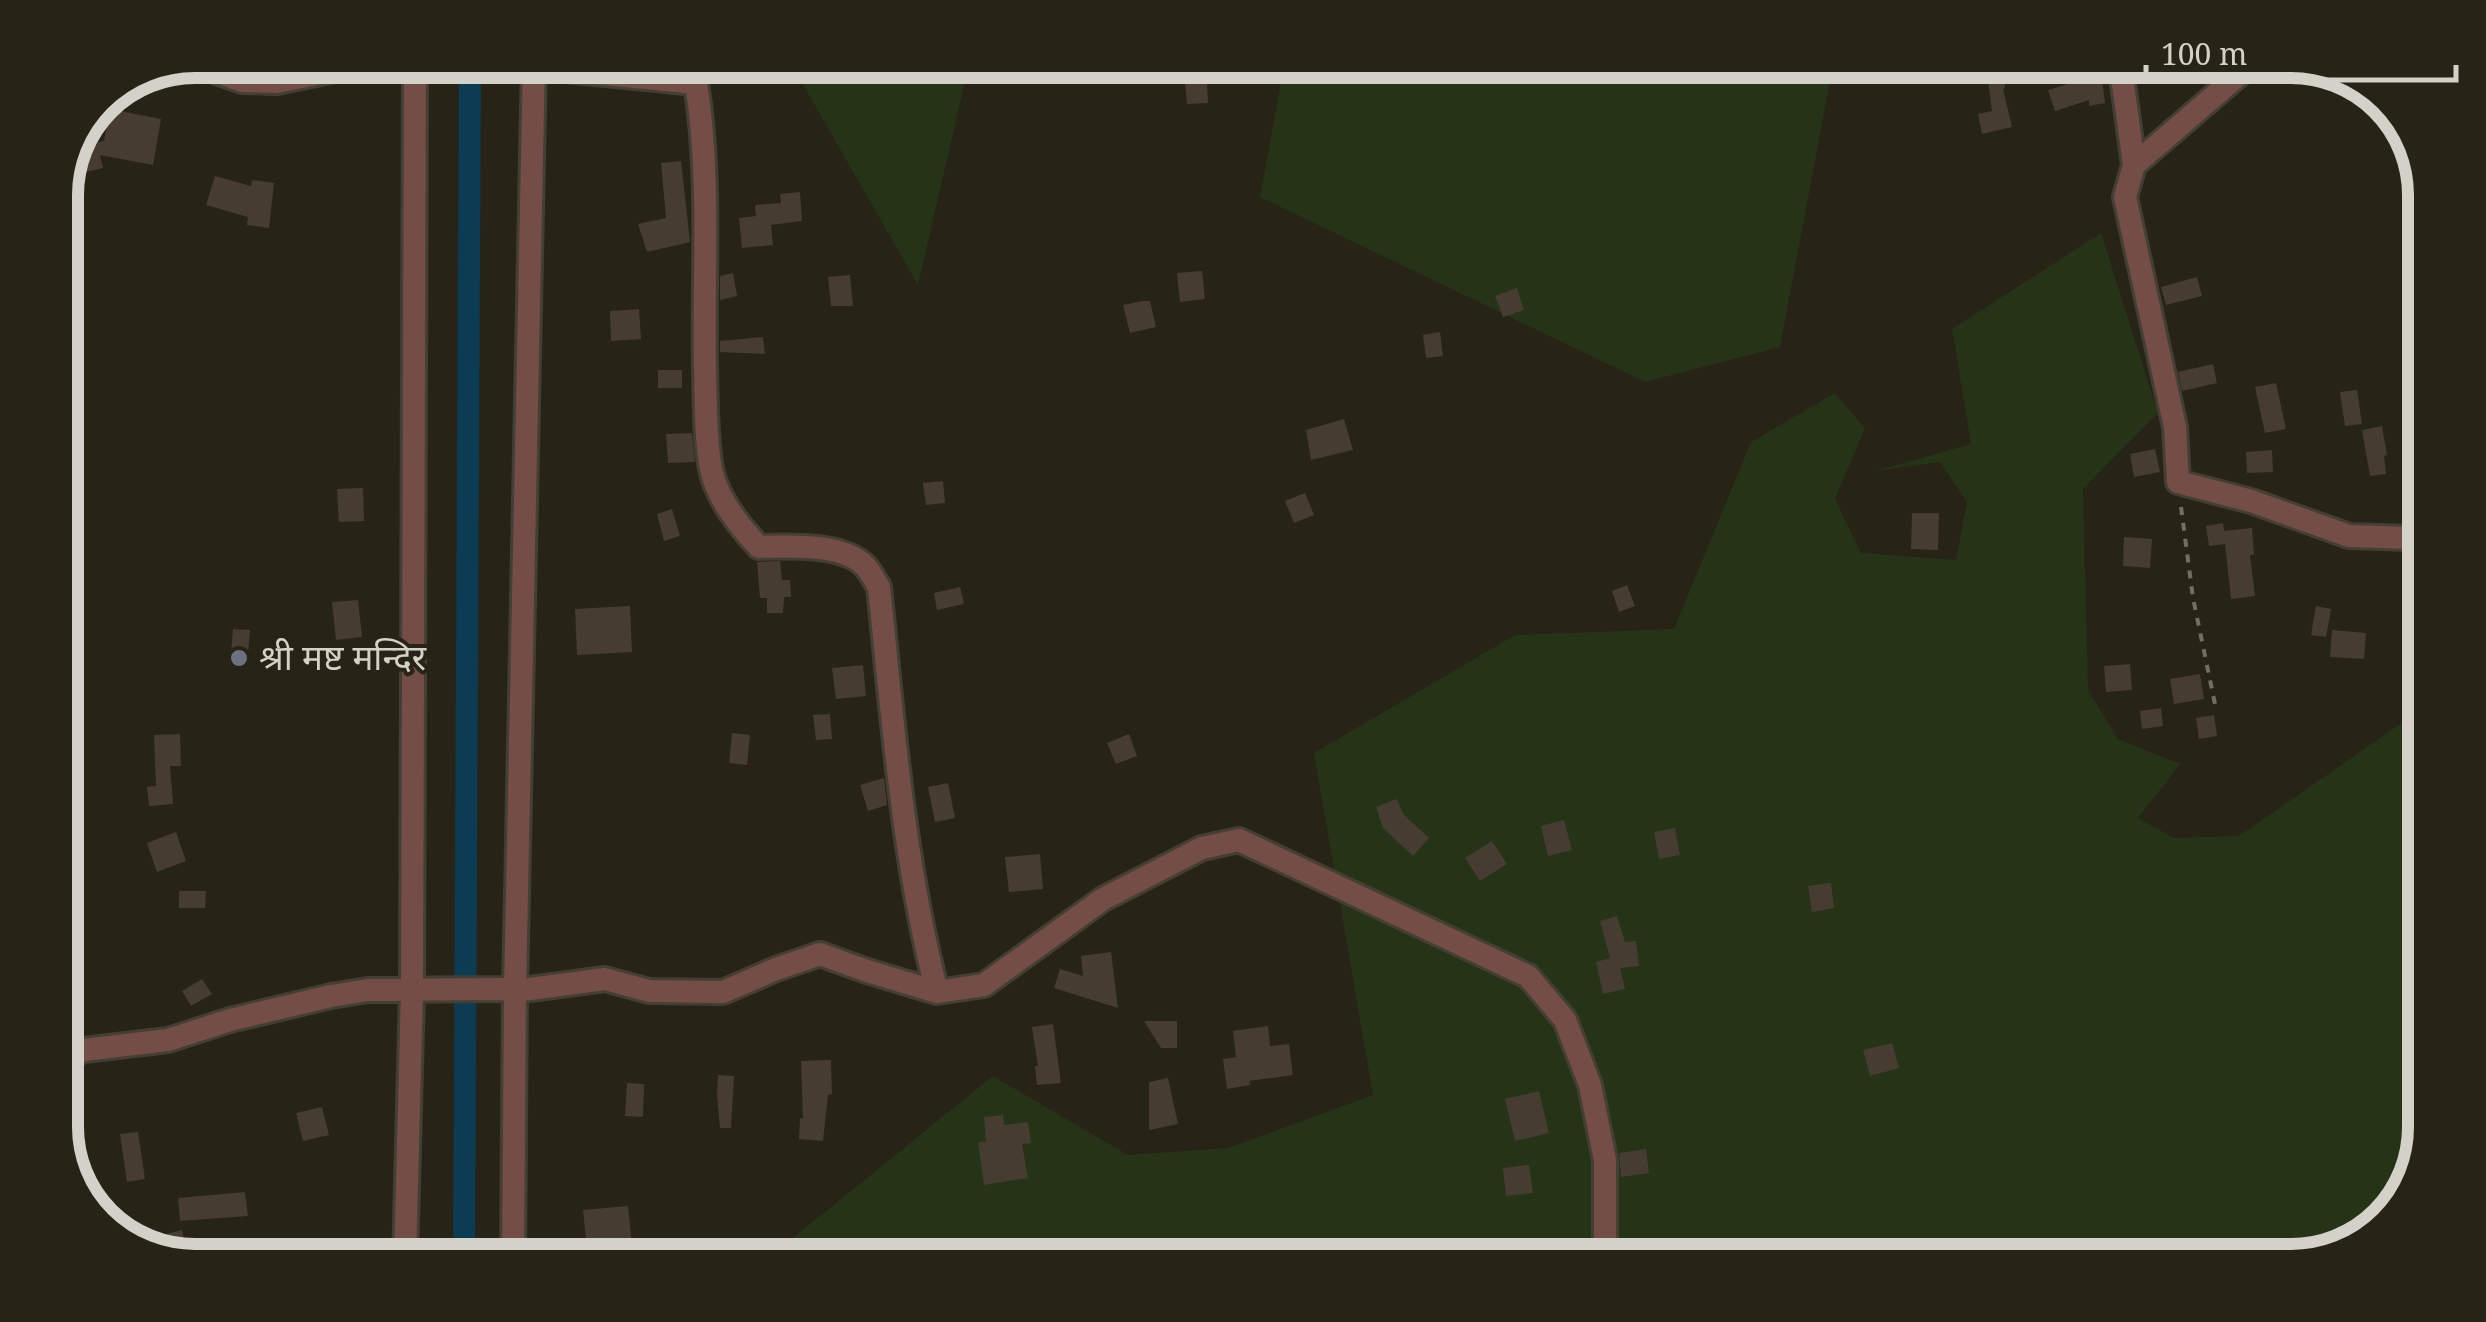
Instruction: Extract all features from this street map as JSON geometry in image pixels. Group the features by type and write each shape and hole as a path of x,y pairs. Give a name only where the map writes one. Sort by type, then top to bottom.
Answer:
{"street":[{"path":"234,78 278,82 297,78"},
{"path":"406,1244 418,991 417,78"},
{"path":"514,1244 509,990 527,78"},
{"path":"697,78 704,131 706,412 712,472 734,520 759,547 792,546 841,552 864,564 879,587 898,772 923,938 937,992"},
{"path":"2121,78 2134,165 2124,197 2174,428 2178,482 2251,501 2350,536 2408,538"},
{"path":"2134,165 2235,78"},
{"path":"78,1052 168,1040 230,1020 368,990 509,990 605,979 649,991 723,992 820,954 937,992 984,985 1103,899 1202,848 1239,840 1528,976 1565,1020 1590,1085 1605,1160 1605,1244"}],"path":[{"path":"2178,482 2193,598 2216,709"}],"green space":[{"path":"799,78 966,78 918,285"},
{"path":"1282,78 1832,78 1780,347 1645,382 1260,197"},
{"path":"2101,233 2158,413 2083,489 2088,690 2118,739 2180,764 2138,818 2174,838 2239,836 2408,719 2408,1128 2406,1151 2396,1179 2369,1216 2336,1236 2307,1244 785,1244 993,1076 1128,1155 1228,1148 1373,1095 1314,753 1515,635 1674,629 1751,442 1835,393 1865,428 1835,499 1861,553 1956,560 1967,502 1940,462 1875,471 1971,444 1952,329"}],"building":[{"path":"1988,78 2004,78 2012,127 1982,134 1978,114 1992,111"},
{"path":"2078,78 2102,80 2105,103 2089,106 2089,100 2055,111 2048,90"},
{"path":"1207,82 1208,103 1187,104 1185,83"},
{"path":"114,110 161,119 153,165 100,155 103,168 86,172 83,159 89,144 104,141 109,116"},
{"path":"681,161 690,242 647,252 638,224 666,218 661,163"},
{"path":"215,176 251,186 252,180 274,183 269,228 247,225 248,217 206,205"},
{"path":"800,192 802,221 771,225 773,245 742,248 739,218 756,216 755,205 781,203 780,194"},
{"path":"1202,271 1205,299 1180,302 1177,273"},
{"path":"733,273 737,296 720,300 720,276"},
{"path":"850,275 853,306 831,306 828,277"},
{"path":"2197,277 2202,296 2166,305 2161,287"},
{"path":"1517,288 1524,310 1503,317 1495,296"},
{"path":"1150,301 1156,327 1130,333 1123,305"},
{"path":"639,309 641,339 611,341 610,311"},
{"path":"1440,332 1443,356 1426,358 1423,335"},
{"path":"763,337 765,354 720,352 720,341"},
{"path":"2213,364 2217,383 2182,391 2178,372"},
{"path":"658,370 682,370 682,388 658,388"},
{"path":"2276,383 2286,429 2265,433 2255,387"},
{"path":"2357,390 2362,424 2345,426 2340,392"},
{"path":"1344,419 1353,450 1311,460 1306,430"},
{"path":"2382,426 2386,474 2370,476 2362,430"},
{"path":"692,433 695,462 668,463 666,434"},
{"path":"2155,449 2160,472 2134,477 2130,454"},
{"path":"2272,450 2273,472 2247,473 2246,452"},
{"path":"943,481 945,503 926,505 923,483"},
{"path":"363,488 364,521 339,522 337,489"},
{"path":"1305,493 1314,515 1294,523 1285,501"},
{"path":"672,509 680,536 664,541 657,514"},
{"path":"1912,513 1939,513 1938,550 1911,549"},
{"path":"2223,523 2224,531 2252,528 2254,555 2250,555 2255,596 2231,599 2225,544 2209,546 2206,526"},
{"path":"2124,537 2152,539 2150,568 2123,566"},
{"path":"780,561 782,580 790,580 791,597 784,597 783,613 767,613 767,598 760,598 757,562"},
{"path":"1627,585 1635,606 1619,612 1612,591"},
{"path":"960,587 964,604 937,610 934,593"},
{"path":"358,600 362,637 336,640 332,602"},
{"path":"630,606 632,652 577,655 575,609"},
{"path":"2316,606 2331,609 2326,637 2311,635"},
{"path":"233,629 250,630 248,654 231,653"},
{"path":"2332,630 2366,633 2364,659 2330,657"},
{"path":"2130,664 2132,690 2106,692 2104,666"},
{"path":"863,665 866,696 836,699 832,668"},
{"path":"2200,674 2204,699 2174,704 2170,679"},
{"path":"2161,708 2163,726 2142,729 2140,711"},
{"path":"830,714 832,739 816,740 813,715"},
{"path":"2214,715 2217,736 2199,739 2196,718"},
{"path":"732,733 750,735 747,765 729,763"},
{"path":"180,734 181,766 170,766 173,804 149,806 147,787 156,786 154,735"},
{"path":"1129,734 1137,756 1116,764 1107,743"},
{"path":"884,778 887,805 868,811 860,785"},
{"path":"948,783 955,818 935,822 928,787"},
{"path":"1397,799 1403,814 1429,838 1413,856 1383,828 1376,807"},
{"path":"1564,820 1572,850 1548,856 1541,826"},
{"path":"1675,828 1680,855 1659,859 1654,832"},
{"path":"176,832 186,861 157,872 147,843"},
{"path":"1492,841 1507,864 1480,881 1465,858"},
{"path":"1040,854 1043,889 1009,892 1005,857"},
{"path":"1831,883 1834,908 1812,912 1808,886"},
{"path":"179,891 206,891 205,908 179,908"},
{"path":"1617,916 1625,942 1636,941 1639,966 1620,968 1625,989 1603,994 1596,962 1610,958 1600,921"},
{"path":"1111,952 1118,1008 1054,988 1060,969 1083,976 1081,956"},
{"path":"202,979 212,994 191,1006 182,991"},
{"path":"1144,1021 1177,1021 1177,1048 1161,1048"},
{"path":"1053,1024 1061,1083 1037,1085 1032,1027"},
{"path":"1268,1026 1270,1046 1289,1044 1293,1075 1249,1081 1250,1085 1227,1089 1223,1059 1236,1057 1233,1031"},
{"path":"1892,1043 1899,1068 1870,1076 1863,1050"},
{"path":"831,1060 832,1094 828,1095 823,1141 799,1139 800,1118 803,1119 801,1061"},
{"path":"718,1075 734,1076 731,1128 720,1128"},
{"path":"1168,1078 1178,1124 1149,1130 1149,1082"},
{"path":"627,1083 644,1084 643,1117 625,1116"},
{"path":"1539,1091 1549,1133 1515,1141 1505,1099"},
{"path":"322,1107 329,1135 303,1141 296,1113"},
{"path":"1003,1115 1004,1125 1028,1122 1031,1143 1022,1144 1028,1178 984,1185 978,1142 986,1142 984,1117"},
{"path":"138,1132 145,1179 127,1182 120,1134"},
{"path":"1646,1149 1649,1173 1621,1177 1619,1153"},
{"path":"1529,1165 1533,1193 1506,1196 1503,1168"},
{"path":"245,1192 248,1216 180,1221 178,1198"},
{"path":"628,1206 632,1244 586,1244 583,1210"},
{"path":"182,1230 185,1244 164,1241 162,1235"}],"waterway":[{"path":"464,1244 470,78"}],"place":[{"name":"श्री मष्ट मन्दिर","path":"239,658"}]}
